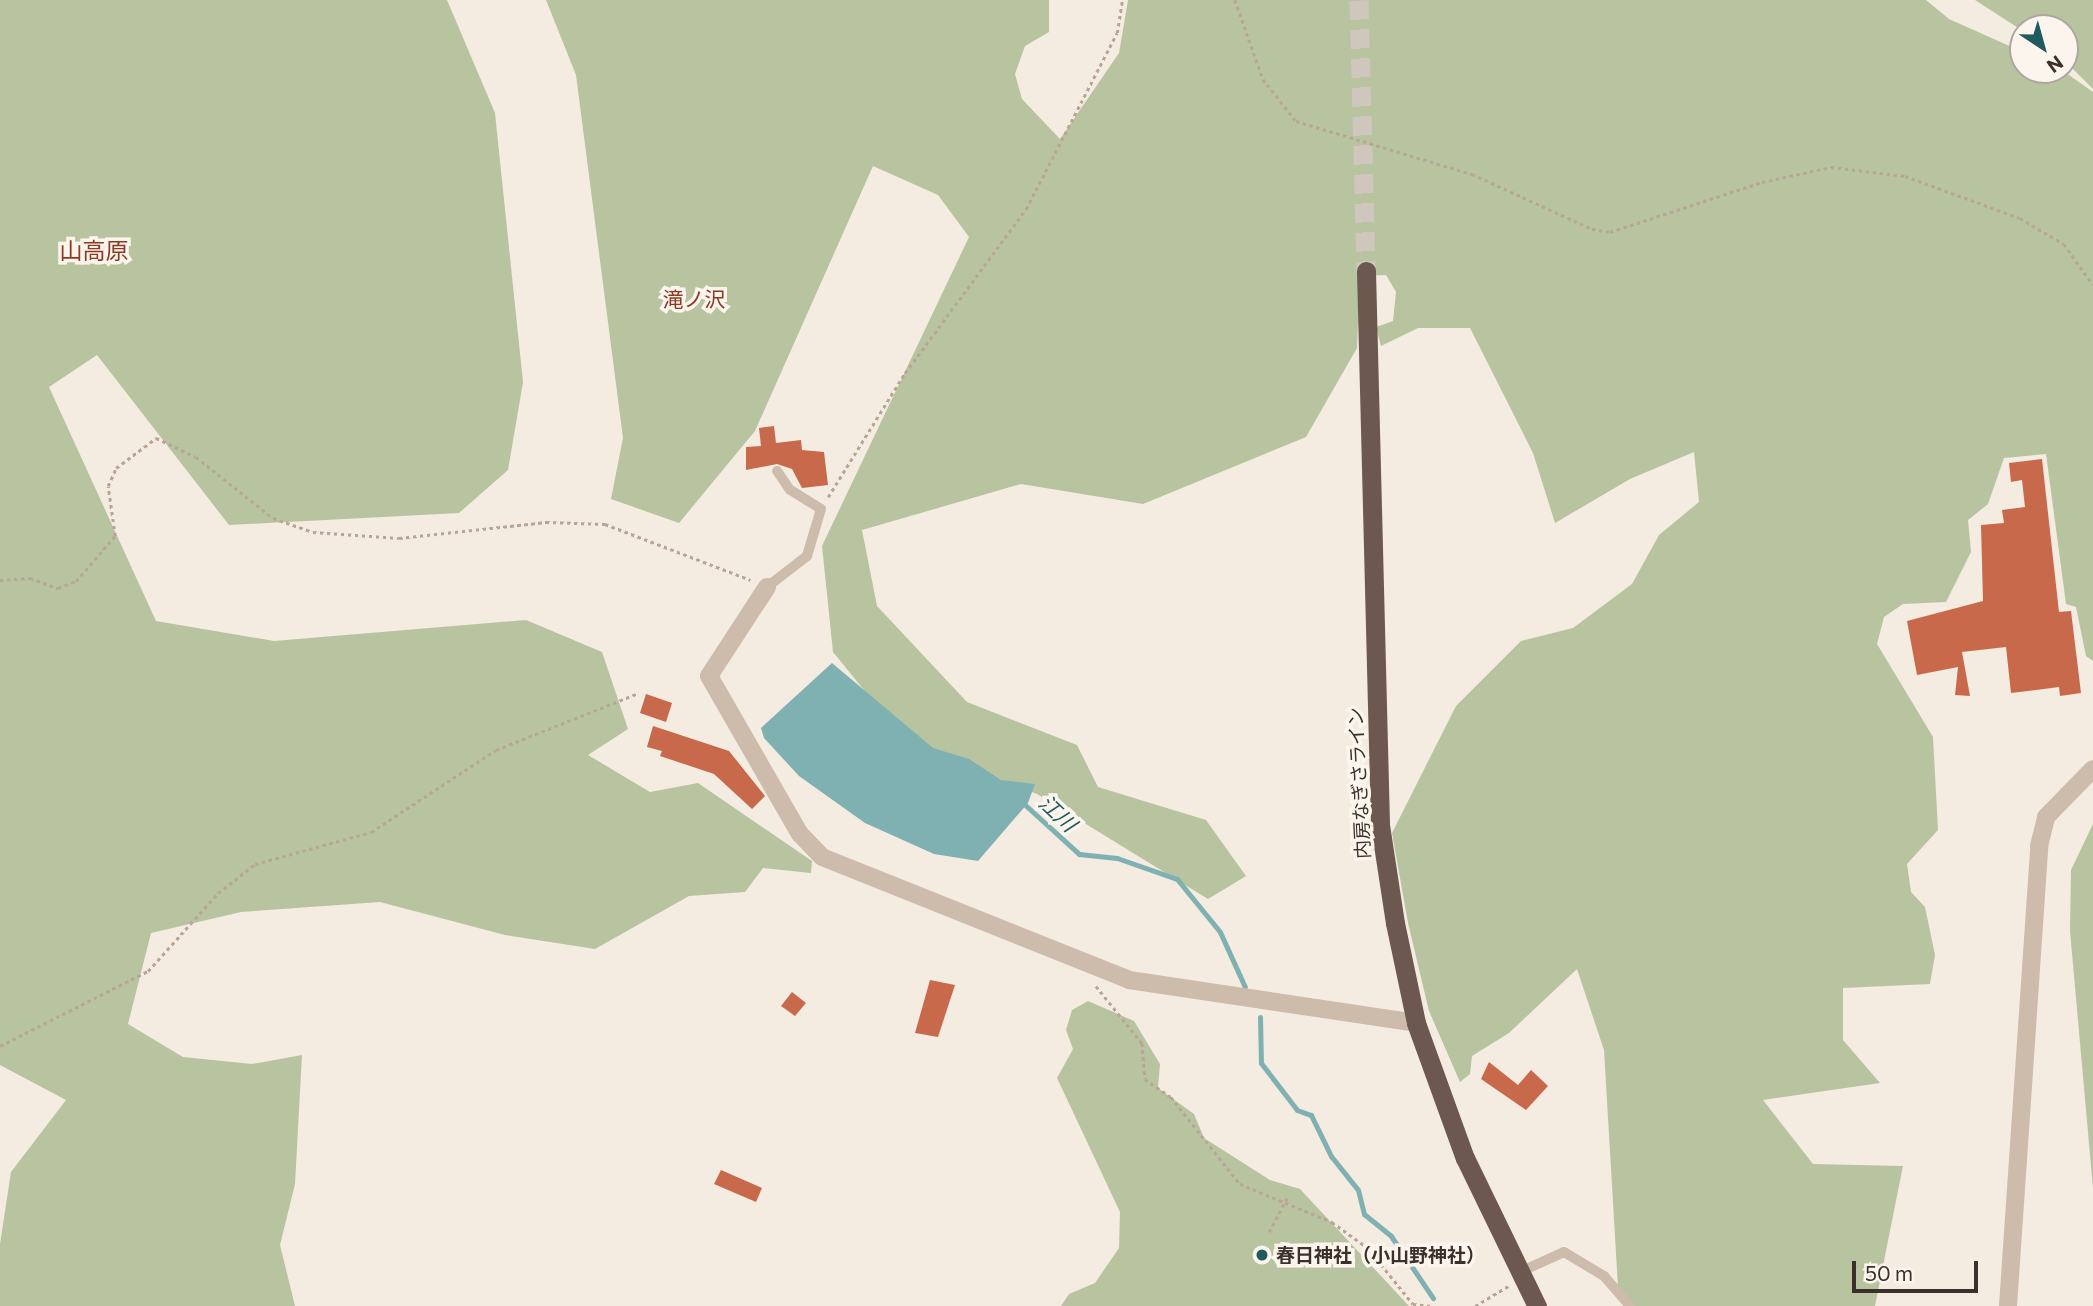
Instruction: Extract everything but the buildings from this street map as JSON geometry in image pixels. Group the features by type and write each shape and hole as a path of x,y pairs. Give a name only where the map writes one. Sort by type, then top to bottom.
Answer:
{"highway":[{"name":"内房なぎさライン","path":"1366,271 1380,825 1416,1023 1465,1158 1519,1276 1537,1306"}],"street":[{"path":"767,587 709,676 800,834 822,857 874,883 1006,928 1082,964 1129,980 1416,1023"},
{"path":"2008,1306 2039,846 2046,817 2093,769"}],"lane":[{"path":"767,587 807,556 821,509 790,490 777,471"},
{"path":"1519,1276 1564,1252 1604,1276 1630,1306"}],"path":[{"path":"821,509 905,373 1026,209 1117,33 1122,0"},
{"path":"1235,0 1263,79 1296,121 1472,174 1592,229 1610,232 1762,182 1831,167 1905,176 2020,218 2064,244 2093,285"},
{"path":"0,580 30,578 58,589 76,581 115,536 108,486 116,468 156,438 196,457 273,518 313,532 398,538 546,522 605,524 767,587"},
{"path":"0,1046 148,971 218,893 255,864 371,832 496,750 636,694"},
{"path":"1082,964 1142,1043 1145,1079 1171,1097 1240,1184 1287,1198 1368,1248 1413,1304 1431,1306"},
{"path":"1269,1232 1287,1198"},
{"path":"1475,1306 1519,1276"}],"green space":[{"path":"0,0 447,0 495,113 523,382 508,470 459,513 229,525 97,355 49,387 156,621 274,641 526,620 602,652 628,729 588,755 650,792 698,783 812,861 811,873 763,868 745,892 689,896 595,949 505,935 380,902 241,912 151,933 128,1024 183,1057 252,1064 302,1055 295,1184 280,1245 295,1306 0,1306 0,1244 11,1172 66,1100 0,1065"},
{"path":"546,0 1049,0 1049,32 1025,46 1015,74 1022,99 1060,139 1119,53 1128,0 1926,0 1949,19 2009,46 2009,84 2079,82 2093,92 2093,661 2086,656 2076,607 2066,604 2046,454 2004,458 1988,504 1968,520 1971,552 1946,602 1903,604 1884,617 1877,644 1933,737 1938,830 1907,864 1911,892 1925,907 1935,955 1930,984 1843,988 1843,1040 1880,1083 1763,1100 1813,1164 1903,1166 1875,1306 1633,1306 1618,1287 1604,1050 1577,969 1509,1033 1472,1056 1470,1074 1460,1082 1429,1011 1408,923 1392,833 1456,706 1521,641 1573,628 1632,584 1659,535 1699,502 1694,452 1630,479 1555,523 1533,453 1470,328 1418,328 1381,346 1376,327 1393,321 1396,292 1386,275 1360,276 1357,348 1306,437 1143,504 1021,484 862,530 877,606 967,702 1077,745 1098,787 1206,820 1246,876 1208,899 1037,794 907,743 833,652 822,546 969,237 938,195 873,166 755,431 679,523 611,499 623,438 576,75"},
{"path":"1975,0 2093,0 2093,89 2079,75 2079,14 2009,14 2009,22"},
{"path":"2093,824 2093,1188 2070,931 2071,870"},
{"path":"1088,1001 1134,1021 1160,1064 1158,1088 1194,1114 1204,1138 1270,1180 1300,1189 1409,1306 1061,1306 1069,1294 1095,1283 1119,1248 1120,1212 1057,1078 1073,1049 1066,1030 1072,1010"}],"water":[{"path":"832,663 933,748 969,759 1001,780 1035,784 1028,803 978,861 934,854 865,823 799,776 764,738 761,728"}],"waterway":[{"name":"江川","path":"1023,803 1079,854 1117,858 1177,879 1220,932 1245,987"},
{"name":"江川","path":"1260,1017 1261,1063 1297,1110 1311,1115 1331,1156 1358,1190 1364,1214 1391,1236 1433,1298"}],"tunnel":[{"path":"1359,0 1366,271"}],"place":[{"name":"春日神社（小山野神社）","path":"1262,1255"}],"district":[{"name":"山高原","path":"94,250"},
{"name":"滝ノ沢","path":"694,299"}]}
